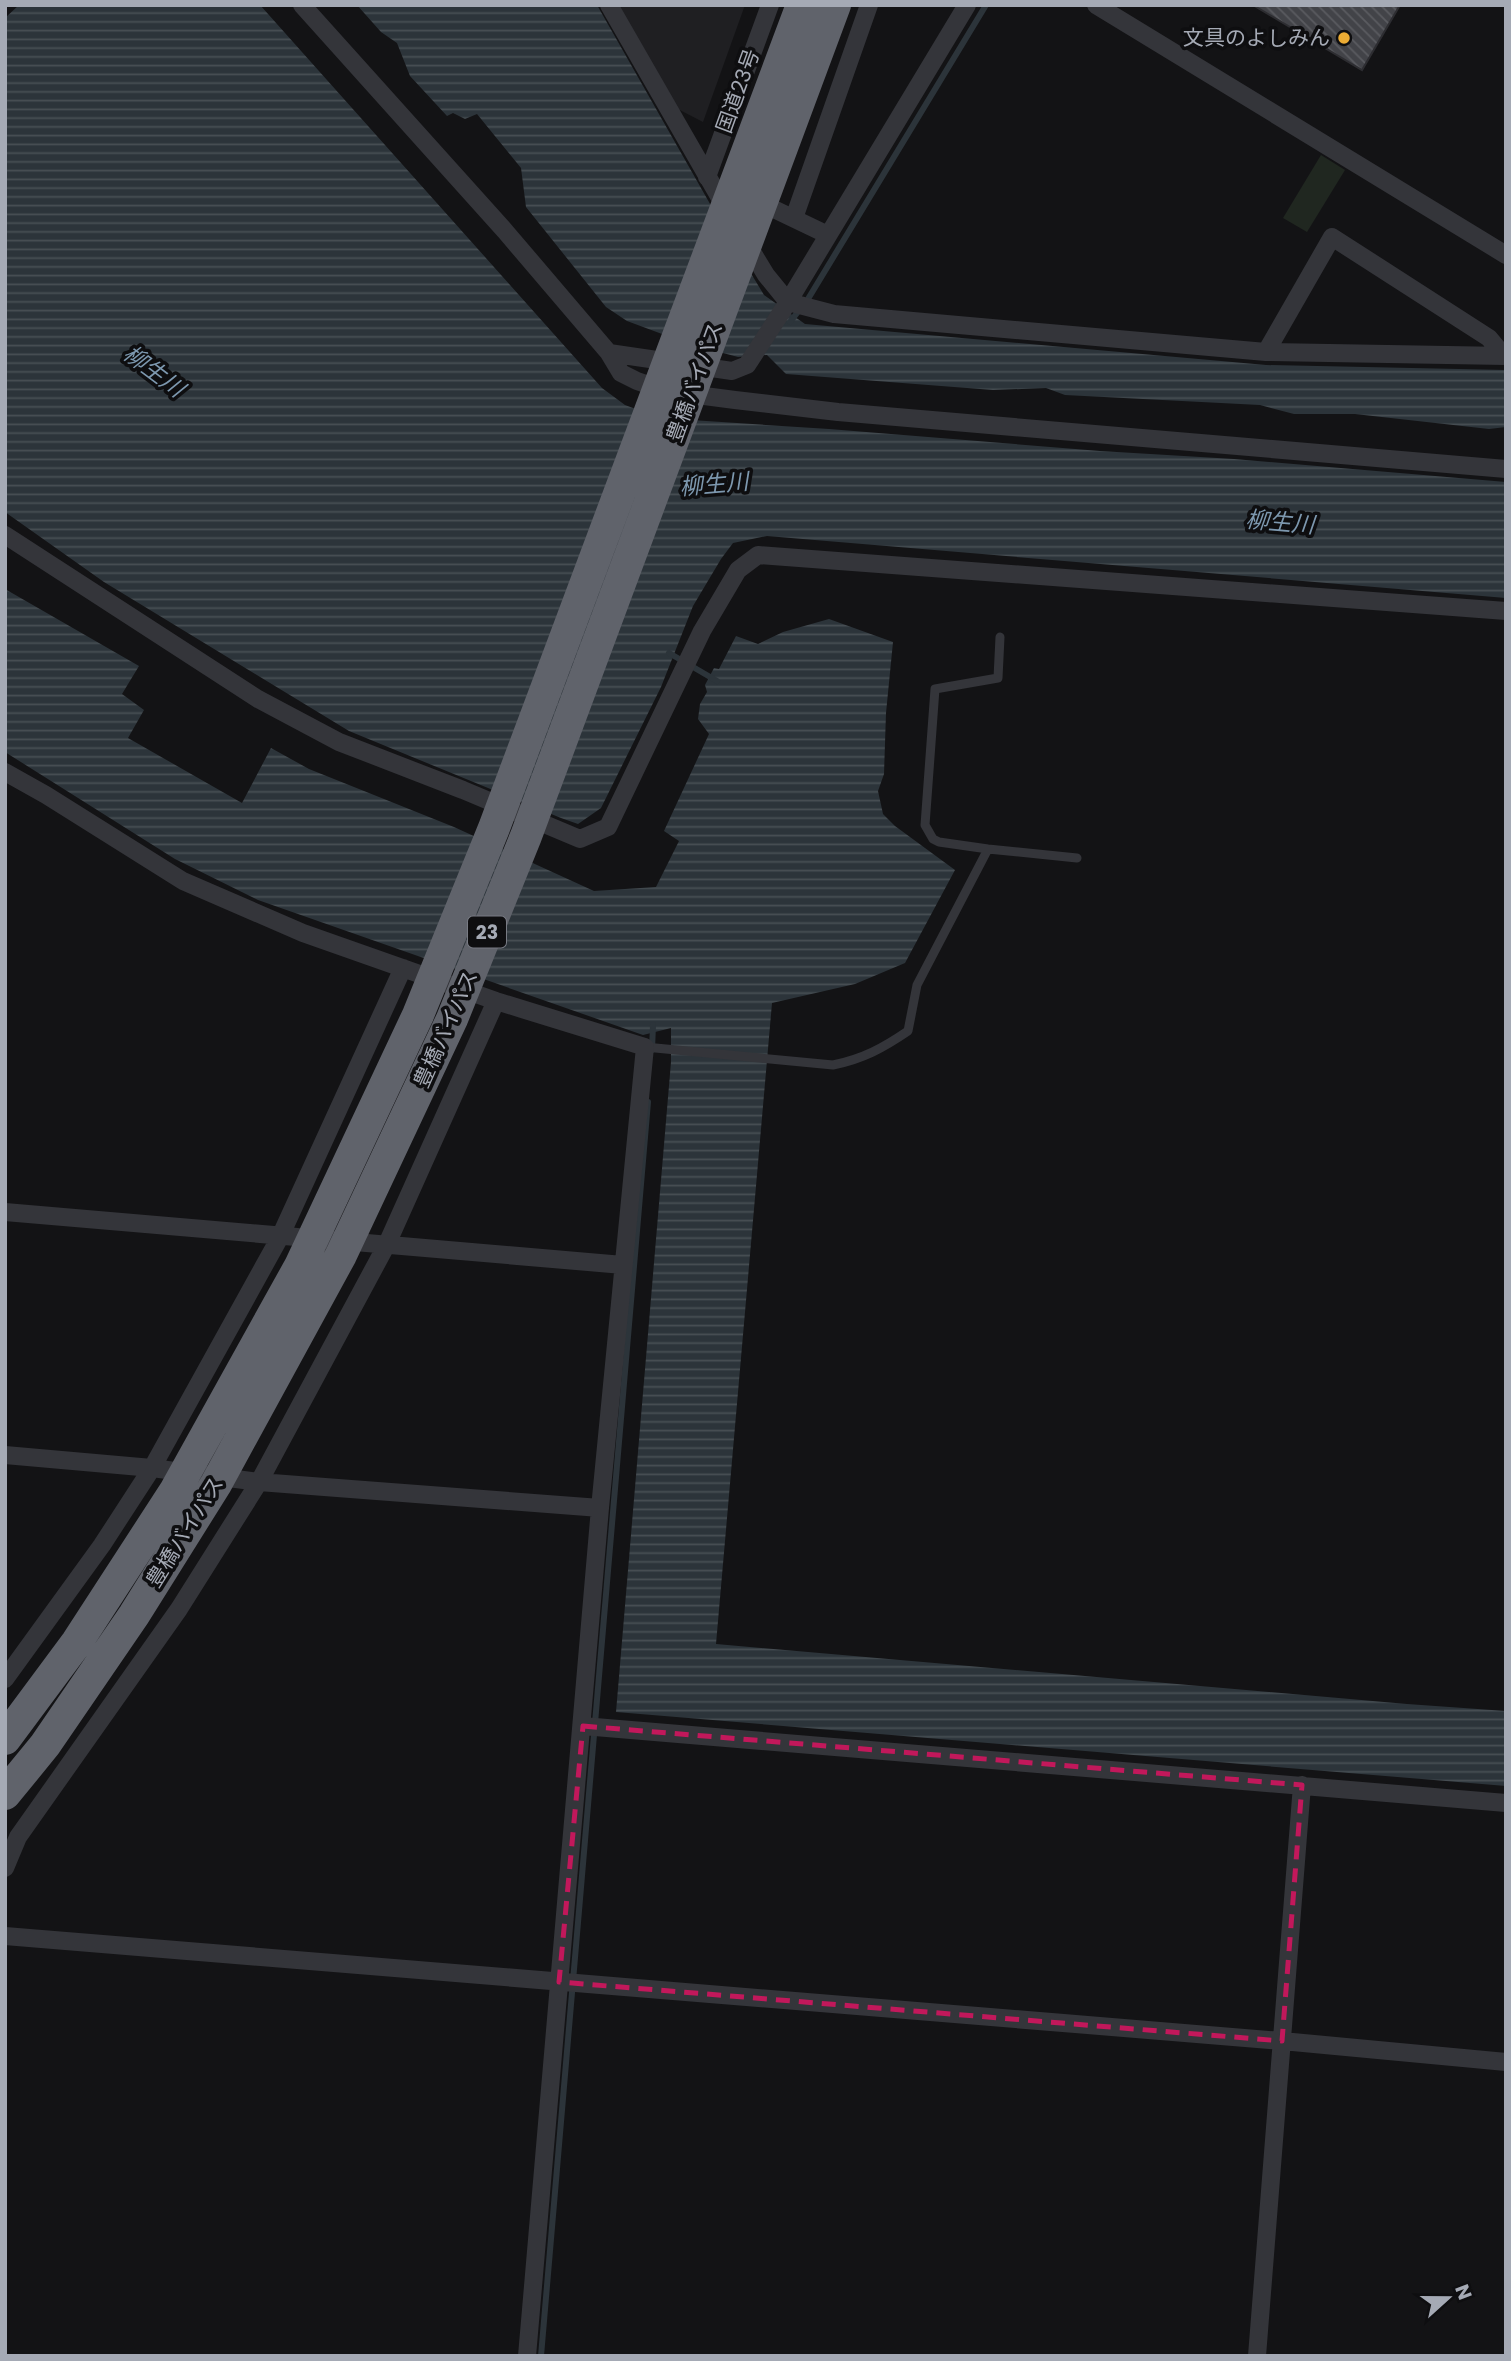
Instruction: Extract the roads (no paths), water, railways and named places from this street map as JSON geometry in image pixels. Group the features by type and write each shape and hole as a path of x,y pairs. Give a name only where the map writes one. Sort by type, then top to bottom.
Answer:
{"highway":[{"name":"豊橋バイパス","path":"5,1739 76,1642 175,1491 300,1266 418,1015 499,816 802,5"},
{"name":"豊橋バイパス","path":"5,1794 44,1745 126,1625 216,1484 341,1255 452,1019 530,823 835,5"}],"street":[{"path":"302,5 505,231 609,353 621,373 637,382 666,391 838,412 1506,468"},
{"path":"610,5 707,177 766,275 789,303 834,314 1266,352 1505,356"},
{"name":"国道23号","path":"707,177 770,5"},
{"path":"794,218 870,5"},
{"path":"609,353 732,371 747,365 789,303 967,5"},
{"path":"1096,5 1506,255"},
{"path":"707,177 828,234"},
{"path":"1266,352 1332,237 1489,338 1505,356"},
{"path":"5,535 258,699 339,742 580,839 608,827 693,650 738,570 758,555 1506,611"},
{"path":"5,772 183,881 303,933 496,1002 646,1047 600,1508 584,1727 527,2356"},
{"path":"5,1679 102,1545 152,1468 280,1237 403,968"},
{"path":"5,1868 18,1837 179,1609 259,1482 387,1244 496,1002"},
{"path":"5,1212 623,1265"},
{"path":"5,1455 152,1468 259,1482 600,1508"},
{"path":"584,1727 1506,1803"},
{"path":"1257,2356 1302,1785"},
{"path":"5,1936 1282,2041 1506,2062"}],"lane":[{"path":"1000,637 998,678 935,689 924,818 928,833 940,842 1077,858"},
{"path":"646,1047 833,1065 858,1060 887,1045 908,1031 917,985 988,849"}],"water":[{"name":"柳生川","path":"19,5 260,5 602,388 625,405 660,418 1234,459 1506,482 1506,598 767,536 733,543 693,606 661,687 601,808 578,824 561,818 349,731 104,582 5,512 5,18"},
{"path":"357,5 597,5 764,295 805,324 1266,365 1506,370 1506,427 1489,429 1355,414 1294,414 1260,405 1065,395 1046,388 993,390 786,374 767,355 738,357 689,344 627,321 606,307 526,207 521,168 477,114 465,119 453,113 447,116 410,76 397,43 381,32"},
{"path":"5,589 139,666 122,694 144,710 128,738 242,803 271,748 309,769 454,827 594,891 656,887 679,841 664,831 709,734 698,719 700,704 707,692 705,685 714,668 719,669 736,636 758,644 783,632 829,619 893,642 886,713 884,774 878,791 883,814 895,826 955,870 905,963 855,984 772,1003 716,1644 1506,1711 1506,1786 616,1712 671,1062 671,1028 643,1035 258,900 175,859 5,752"}],"waterway":[{"path":"790,322 808,299 986,5"},
{"path":"669,653 717,681"},
{"path":"652,1050 653,1025"},
{"path":"541,2356 648,1102"}],"place":[{"name":"文具のよしみん","path":"1344,38"}]}
